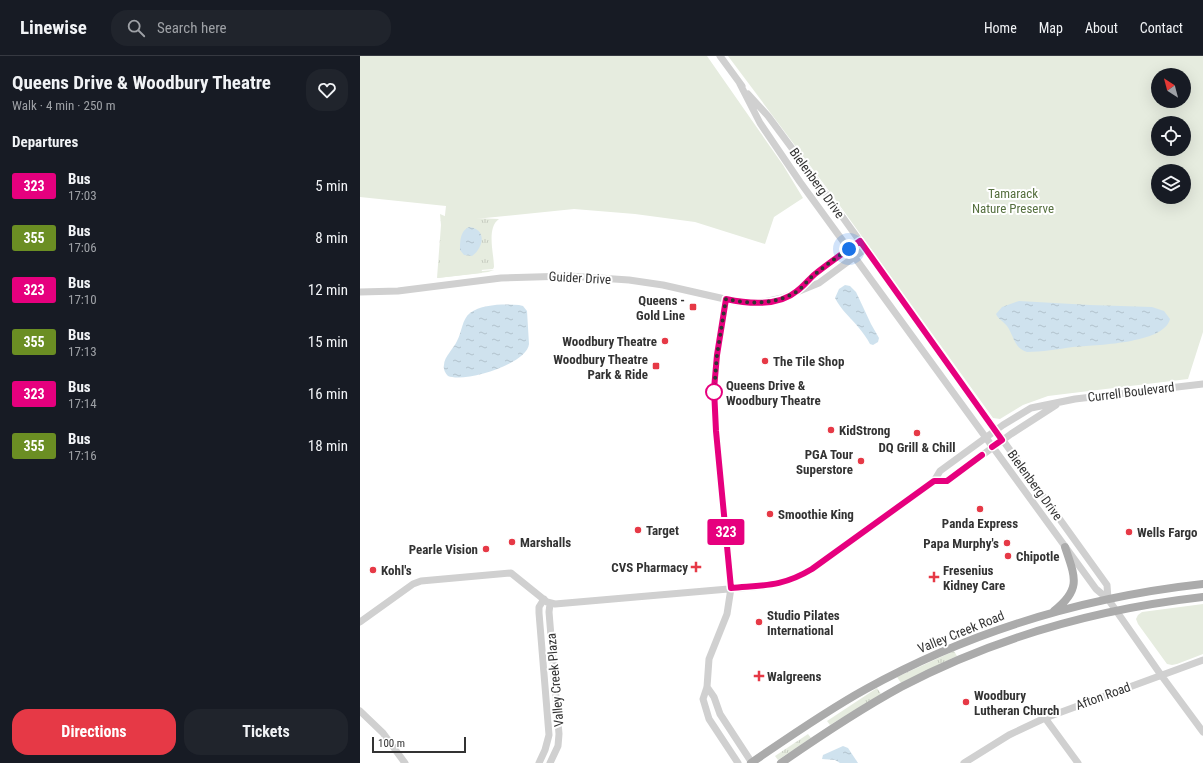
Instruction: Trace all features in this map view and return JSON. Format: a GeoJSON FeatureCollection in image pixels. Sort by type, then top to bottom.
{"type":"FeatureCollection","features":[{"type":"Feature","properties":{"kind":"main road"},"geometry":{"type":"LineString","coordinates":[[1052,613],[1066,600],[1073,588],[1074,580],[1065,547]]}},
{"type":"Feature","properties":{"kind":"main road","name":"Valley Creek Road"},"geometry":{"type":"LineString","coordinates":[[752,763],[828,712],[891,676],[927,658],[970,640],[1011,625],[1108,599],[1146,591],[1203,584]]}},
{"type":"Feature","properties":{"kind":"main road","name":"Valley Creek Road"},"geometry":{"type":"LineString","coordinates":[[781,763],[863,709],[901,687],[946,665],[1020,636],[1075,620],[1116,610],[1203,597]]}},
{"type":"Feature","properties":{"kind":"street","name":"Bielenberg Drive"},"geometry":{"type":"LineString","coordinates":[[720,56],[740,84],[780,132],[860,241],[1107,585],[1108,599]]}},
{"type":"Feature","properties":{"kind":"street","name":"Bielenberg Drive"},"geometry":{"type":"LineString","coordinates":[[740,84],[760,123],[849,249],[985,438],[1096,589],[1108,599],[1203,732]]}},
{"type":"Feature","properties":{"kind":"street","name":"Guider Drive"},"geometry":{"type":"LineString","coordinates":[[797,292],[813,275],[860,241]]}},
{"type":"Feature","properties":{"kind":"street","name":"Guider Drive"},"geometry":{"type":"LineString","coordinates":[[360,292],[398,291],[501,278],[569,276],[629,280],[663,285],[750,303],[765,302],[782,298],[819,282],[865,249]]}},
{"type":"Feature","properties":{"kind":"street"},"geometry":{"type":"LineString","coordinates":[[726,299],[716,360],[714,396],[731,588],[727,614],[708,659],[707,687],[703,699],[705,709],[714,728],[738,763]]}},
{"type":"Feature","properties":{"kind":"street","name":"Currell Boulevard"},"geometry":{"type":"LineString","coordinates":[[550,604],[774,584],[798,577],[812,569],[934,481],[940,471],[996,430],[1031,408],[1102,396],[1203,384]]}},
{"type":"Feature","properties":{"kind":"street","name":"Currell Boulevard"},"geometry":{"type":"LineString","coordinates":[[934,481],[947,481],[1002,440],[1059,403]]}},
{"type":"Feature","properties":{"kind":"street"},"geometry":{"type":"LineString","coordinates":[[360,622],[413,584],[421,581],[510,573],[516,576],[550,604]]}},
{"type":"Feature","properties":{"kind":"street","name":"Valley Creek Plaza"},"geometry":{"type":"LineString","coordinates":[[539,763],[546,750],[549,735],[539,613],[539,607],[544,599]]}},
{"type":"Feature","properties":{"kind":"street","name":"Valley Creek Plaza"},"geometry":{"type":"LineString","coordinates":[[550,604],[549,612],[559,734],[558,746],[550,763]]}},
{"type":"Feature","properties":{"kind":"street","name":"Afton Road"},"geometry":{"type":"LineString","coordinates":[[964,763],[1000,740],[1045,718],[1203,660]]}},
{"type":"Feature","properties":{"kind":"street"},"geometry":{"type":"LineString","coordinates":[[707,687],[714,697],[720,714],[752,763]]}},
{"type":"Feature","properties":{"kind":"street"},"geometry":{"type":"LineString","coordinates":[[360,711],[385,736],[404,763]]}},
{"type":"Feature","properties":{"kind":"street"},"geometry":{"type":"LineString","coordinates":[[1045,718],[1078,763]]}},
{"type":"Feature","properties":{"kind":"green space"},"geometry":{"type":"Polygon","coordinates":[[[360,56],[707,56],[783,165],[803,198],[774,217],[765,244],[695,222],[635,214],[574,209],[475,219],[482,273],[438,278],[446,206],[360,197],[360,56]]]}},
{"type":"Feature","properties":{"kind":"green space","name":"Tamarack Nature Preserve"},"geometry":{"type":"Polygon","coordinates":[[[728,56],[1203,56],[1203,332],[1188,379],[1048,396],[1023,405],[1000,419],[993,418],[835,199],[728,56]]]}},
{"type":"Feature","properties":{"kind":"green space"},"geometry":{"type":"Polygon","coordinates":[[[440,214],[447,217],[499,219],[495,223],[492,235],[494,267],[493,269],[481,270],[494,270],[437,278],[441,225],[440,214]]]}},
{"type":"Feature","properties":{"kind":"green space"},"geometry":{"type":"Polygon","coordinates":[[[1203,604],[1203,654],[1177,664],[1167,664],[1138,624],[1136,619],[1138,615],[1142,612],[1203,604]]]}},
{"type":"Feature","properties":{"kind":"green space"},"geometry":{"type":"Polygon","coordinates":[[[954,651],[957,656],[901,683],[897,677],[954,651]]]}},
{"type":"Feature","properties":{"kind":"green space"},"geometry":{"type":"Polygon","coordinates":[[[877,688],[881,694],[830,725],[827,721],[877,688]]]}},
{"type":"Feature","properties":{"kind":"green space"},"geometry":{"type":"Polygon","coordinates":[[[808,734],[811,738],[778,760],[775,756],[808,734]]]}},
{"type":"Feature","properties":{"kind":"water"},"geometry":{"type":"Polygon","coordinates":[[[469,227],[475,228],[479,231],[482,239],[479,248],[472,256],[464,255],[460,250],[460,240],[462,234],[469,227]]]}},
{"type":"Feature","properties":{"kind":"water"},"geometry":{"type":"Polygon","coordinates":[[[845,285],[850,286],[856,292],[879,338],[878,342],[873,345],[870,344],[835,298],[839,289],[845,285]]]}},
{"type":"Feature","properties":{"kind":"water"},"geometry":{"type":"Polygon","coordinates":[[[1019,301],[1152,307],[1164,311],[1170,319],[1165,327],[1155,334],[1127,342],[1027,352],[1019,348],[1007,326],[996,314],[1002,307],[1019,301]]]}},
{"type":"Feature","properties":{"kind":"water"},"geometry":{"type":"Polygon","coordinates":[[[487,306],[523,306],[527,311],[529,344],[526,351],[507,365],[494,370],[468,377],[448,376],[444,369],[444,362],[454,347],[464,322],[470,313],[487,306]]]}},
{"type":"Feature","properties":{"kind":"water"},"geometry":{"type":"Polygon","coordinates":[[[843,746],[848,748],[858,763],[840,763],[835,760],[822,759],[823,755],[843,746]]]}},
{"type":"Feature","properties":{"kind":"bus line","name":"323"},"geometry":{"type":"LineString","coordinates":[[982,455],[947,481],[934,481],[812,569],[798,577],[785,582],[763,586],[731,588],[716,431],[714,389],[717,355],[726,299],[745,303],[760,303],[789,296],[797,292],[813,275],[860,241],[1002,440],[992,447]]}},
{"type":"Feature","properties":{"kind":"place","name":"Queens - Gold Line"},"geometry":{"type":"Point","coordinates":[693,307]}},
{"type":"Feature","properties":{"kind":"place","name":"Woodbury Theatre"},"geometry":{"type":"Point","coordinates":[665,341]}},
{"type":"Feature","properties":{"kind":"place","name":"The Tile Shop"},"geometry":{"type":"Point","coordinates":[765,361]}},
{"type":"Feature","properties":{"kind":"place","name":"Woodbury Theatre Park & Ride"},"geometry":{"type":"Point","coordinates":[656,366]}},
{"type":"Feature","properties":{"kind":"place","name":"Queens Drive & Woodbury Theatre"},"geometry":{"type":"Point","coordinates":[714,392]}},
{"type":"Feature","properties":{"kind":"place","name":"KidStrong"},"geometry":{"type":"Point","coordinates":[831,430]}},
{"type":"Feature","properties":{"kind":"place","name":"DQ Grill & Chill"},"geometry":{"type":"Point","coordinates":[917,433]}},
{"type":"Feature","properties":{"kind":"place","name":"PGA Tour Superstore"},"geometry":{"type":"Point","coordinates":[861,461]}},
{"type":"Feature","properties":{"kind":"place","name":"Panda Express"},"geometry":{"type":"Point","coordinates":[980,509]}},
{"type":"Feature","properties":{"kind":"place","name":"Smoothie King"},"geometry":{"type":"Point","coordinates":[770,514]}},
{"type":"Feature","properties":{"kind":"place","name":"Target"},"geometry":{"type":"Point","coordinates":[638,530]}},
{"type":"Feature","properties":{"kind":"place","name":"Wells Fargo"},"geometry":{"type":"Point","coordinates":[1129,532]}},
{"type":"Feature","properties":{"kind":"place","name":"Marshalls"},"geometry":{"type":"Point","coordinates":[512,542]}},
{"type":"Feature","properties":{"kind":"place","name":"Papa Murphy's"},"geometry":{"type":"Point","coordinates":[1007,543]}},
{"type":"Feature","properties":{"kind":"place","name":"Pearle Vision"},"geometry":{"type":"Point","coordinates":[486,549]}},
{"type":"Feature","properties":{"kind":"place","name":"Chipotle"},"geometry":{"type":"Point","coordinates":[1008,556]}},
{"type":"Feature","properties":{"kind":"place","name":"CVS Pharmacy"},"geometry":{"type":"Point","coordinates":[696,567]}},
{"type":"Feature","properties":{"kind":"place","name":"Kohl's"},"geometry":{"type":"Point","coordinates":[373,570]}},
{"type":"Feature","properties":{"kind":"place","name":"Fresenius Kidney Care"},"geometry":{"type":"Point","coordinates":[934,577]}},
{"type":"Feature","properties":{"kind":"place","name":"Studio Pilates International"},"geometry":{"type":"Point","coordinates":[759,622]}},
{"type":"Feature","properties":{"kind":"place","name":"Walgreens"},"geometry":{"type":"Point","coordinates":[759,676]}},
{"type":"Feature","properties":{"kind":"place","name":"Woodbury Lutheran Church"},"geometry":{"type":"Point","coordinates":[966,702]}},
{"type":"Feature","properties":{"kind":"route"},"geometry":{"type":"LineString","coordinates":[[714,392],[717,355],[726,299],[745,303],[765,302],[777,300],[797,292],[813,275],[849,249]]}}]}
